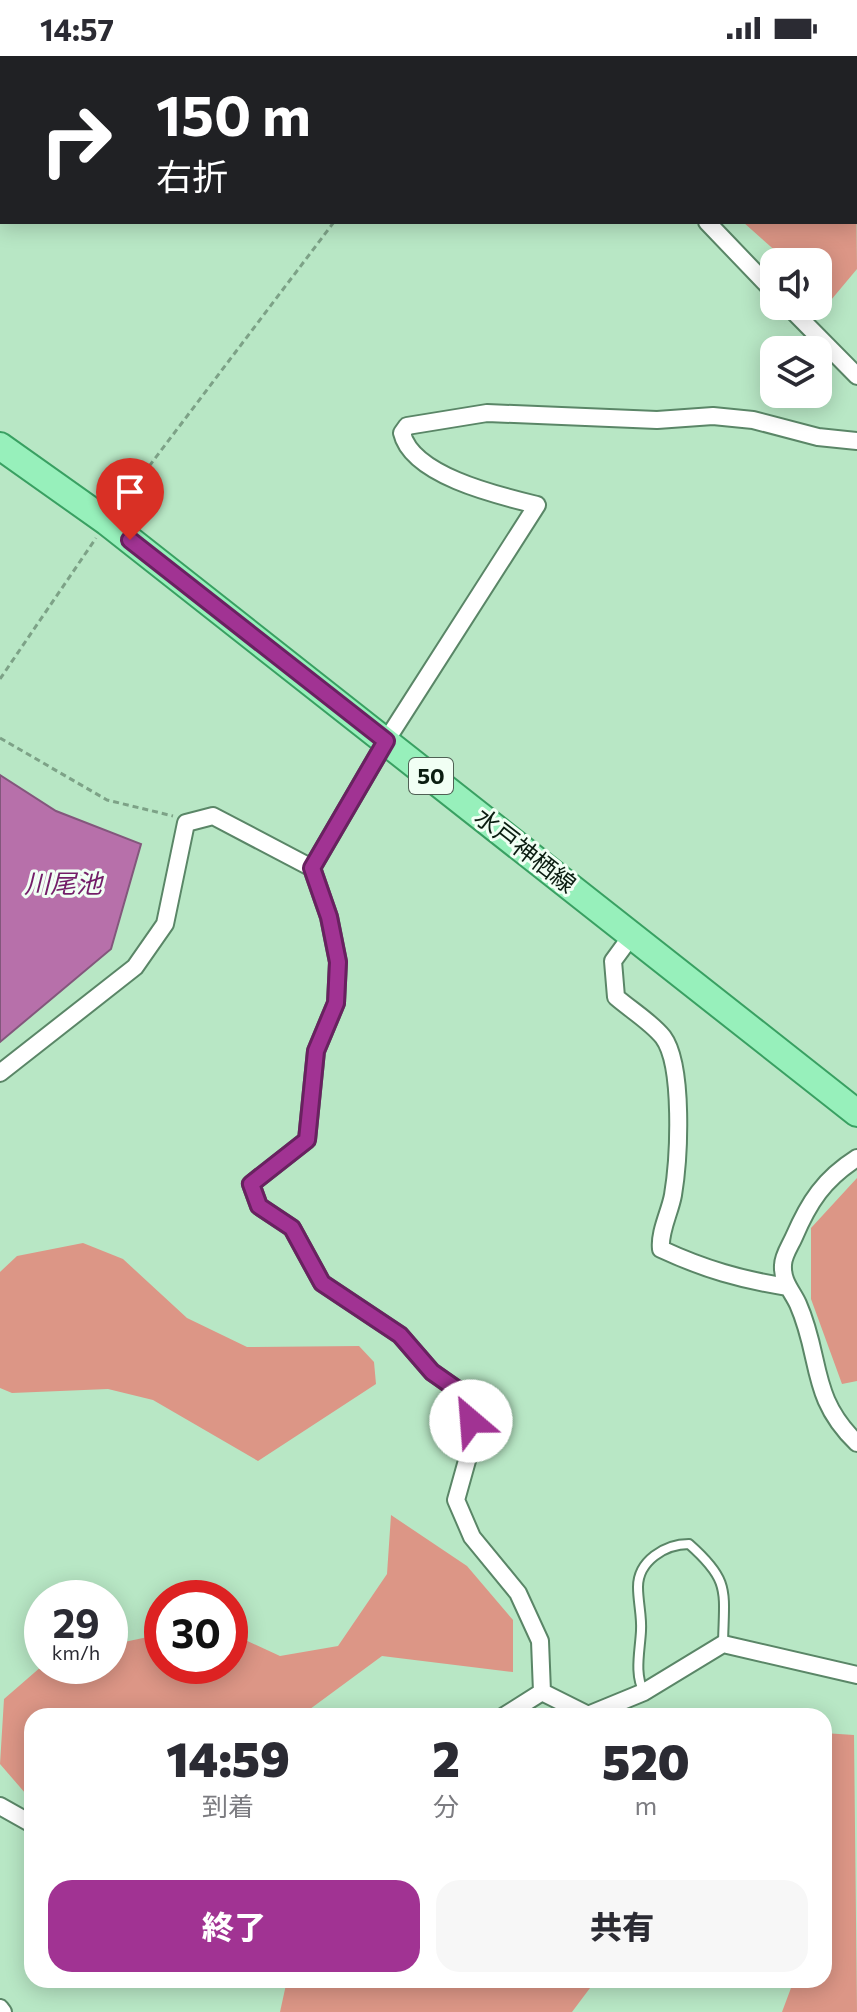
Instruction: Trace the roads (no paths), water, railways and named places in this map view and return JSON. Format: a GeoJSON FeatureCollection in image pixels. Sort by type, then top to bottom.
{"type":"FeatureCollection","features":[{"type":"Feature","properties":{"kind":"main road","name":"水戸神栖線"},"geometry":{"type":"LineString","coordinates":[[0,446],[107,522],[857,1113]]}},
{"type":"Feature","properties":{"kind":"street"},"geometry":{"type":"LineString","coordinates":[[709,224],[760,277]]}},
{"type":"Feature","properties":{"kind":"street"},"geometry":{"type":"LineString","coordinates":[[802,320],[857,376]]}},
{"type":"Feature","properties":{"kind":"street"},"geometry":{"type":"LineString","coordinates":[[312,868],[386,741],[537,505],[478,490],[420,460],[405,443],[402,433],[407,426],[487,413],[657,420],[713,416],[857,441]]}},
{"type":"Feature","properties":{"kind":"street"},"geometry":{"type":"LineString","coordinates":[[0,1073],[135,967],[165,924],[186,823],[213,816],[312,868],[329,917],[338,962],[336,1003],[316,1051],[307,1140],[251,1184],[259,1206],[292,1228],[322,1283],[400,1335],[432,1372],[462,1393],[471,1421],[468,1457],[456,1500],[472,1537],[518,1593],[540,1641],[542,1692]]}},
{"type":"Feature","properties":{"kind":"street"},"geometry":{"type":"LineString","coordinates":[[632,935],[613,961],[616,997],[662,1035],[673,1053],[677,1071],[677,1164],[669,1216],[660,1240],[661,1249],[703,1269],[733,1278],[788,1287]]}},
{"type":"Feature","properties":{"kind":"street"},"geometry":{"type":"LineString","coordinates":[[857,1158],[833,1173],[810,1200],[783,1262],[788,1287],[799,1305],[815,1374],[826,1403],[843,1429],[857,1443]]}},
{"type":"Feature","properties":{"kind":"street"},"geometry":{"type":"LineString","coordinates":[[605,1708],[644,1692],[723,1644],[857,1675]]}},
{"type":"Feature","properties":{"kind":"street"},"geometry":{"type":"LineString","coordinates":[[542,1692],[574,1708]]}},
{"type":"Feature","properties":{"kind":"street"},"geometry":{"type":"LineString","coordinates":[[517,1708],[542,1692]]}},
{"type":"Feature","properties":{"kind":"street"},"geometry":{"type":"LineString","coordinates":[[0,1806],[24,1820]]}},
{"type":"Feature","properties":{"kind":"lane"},"geometry":{"type":"LineString","coordinates":[[644,1692],[638,1681],[642,1625],[637,1583],[652,1556],[673,1544],[689,1544],[711,1564],[724,1583],[723,1644]]}},
{"type":"Feature","properties":{"kind":"water","name":"川尾池"},"geometry":{"type":"Polygon","coordinates":[[[0,775],[56,811],[141,844],[111,949],[0,1042],[0,775]]]}}]}
